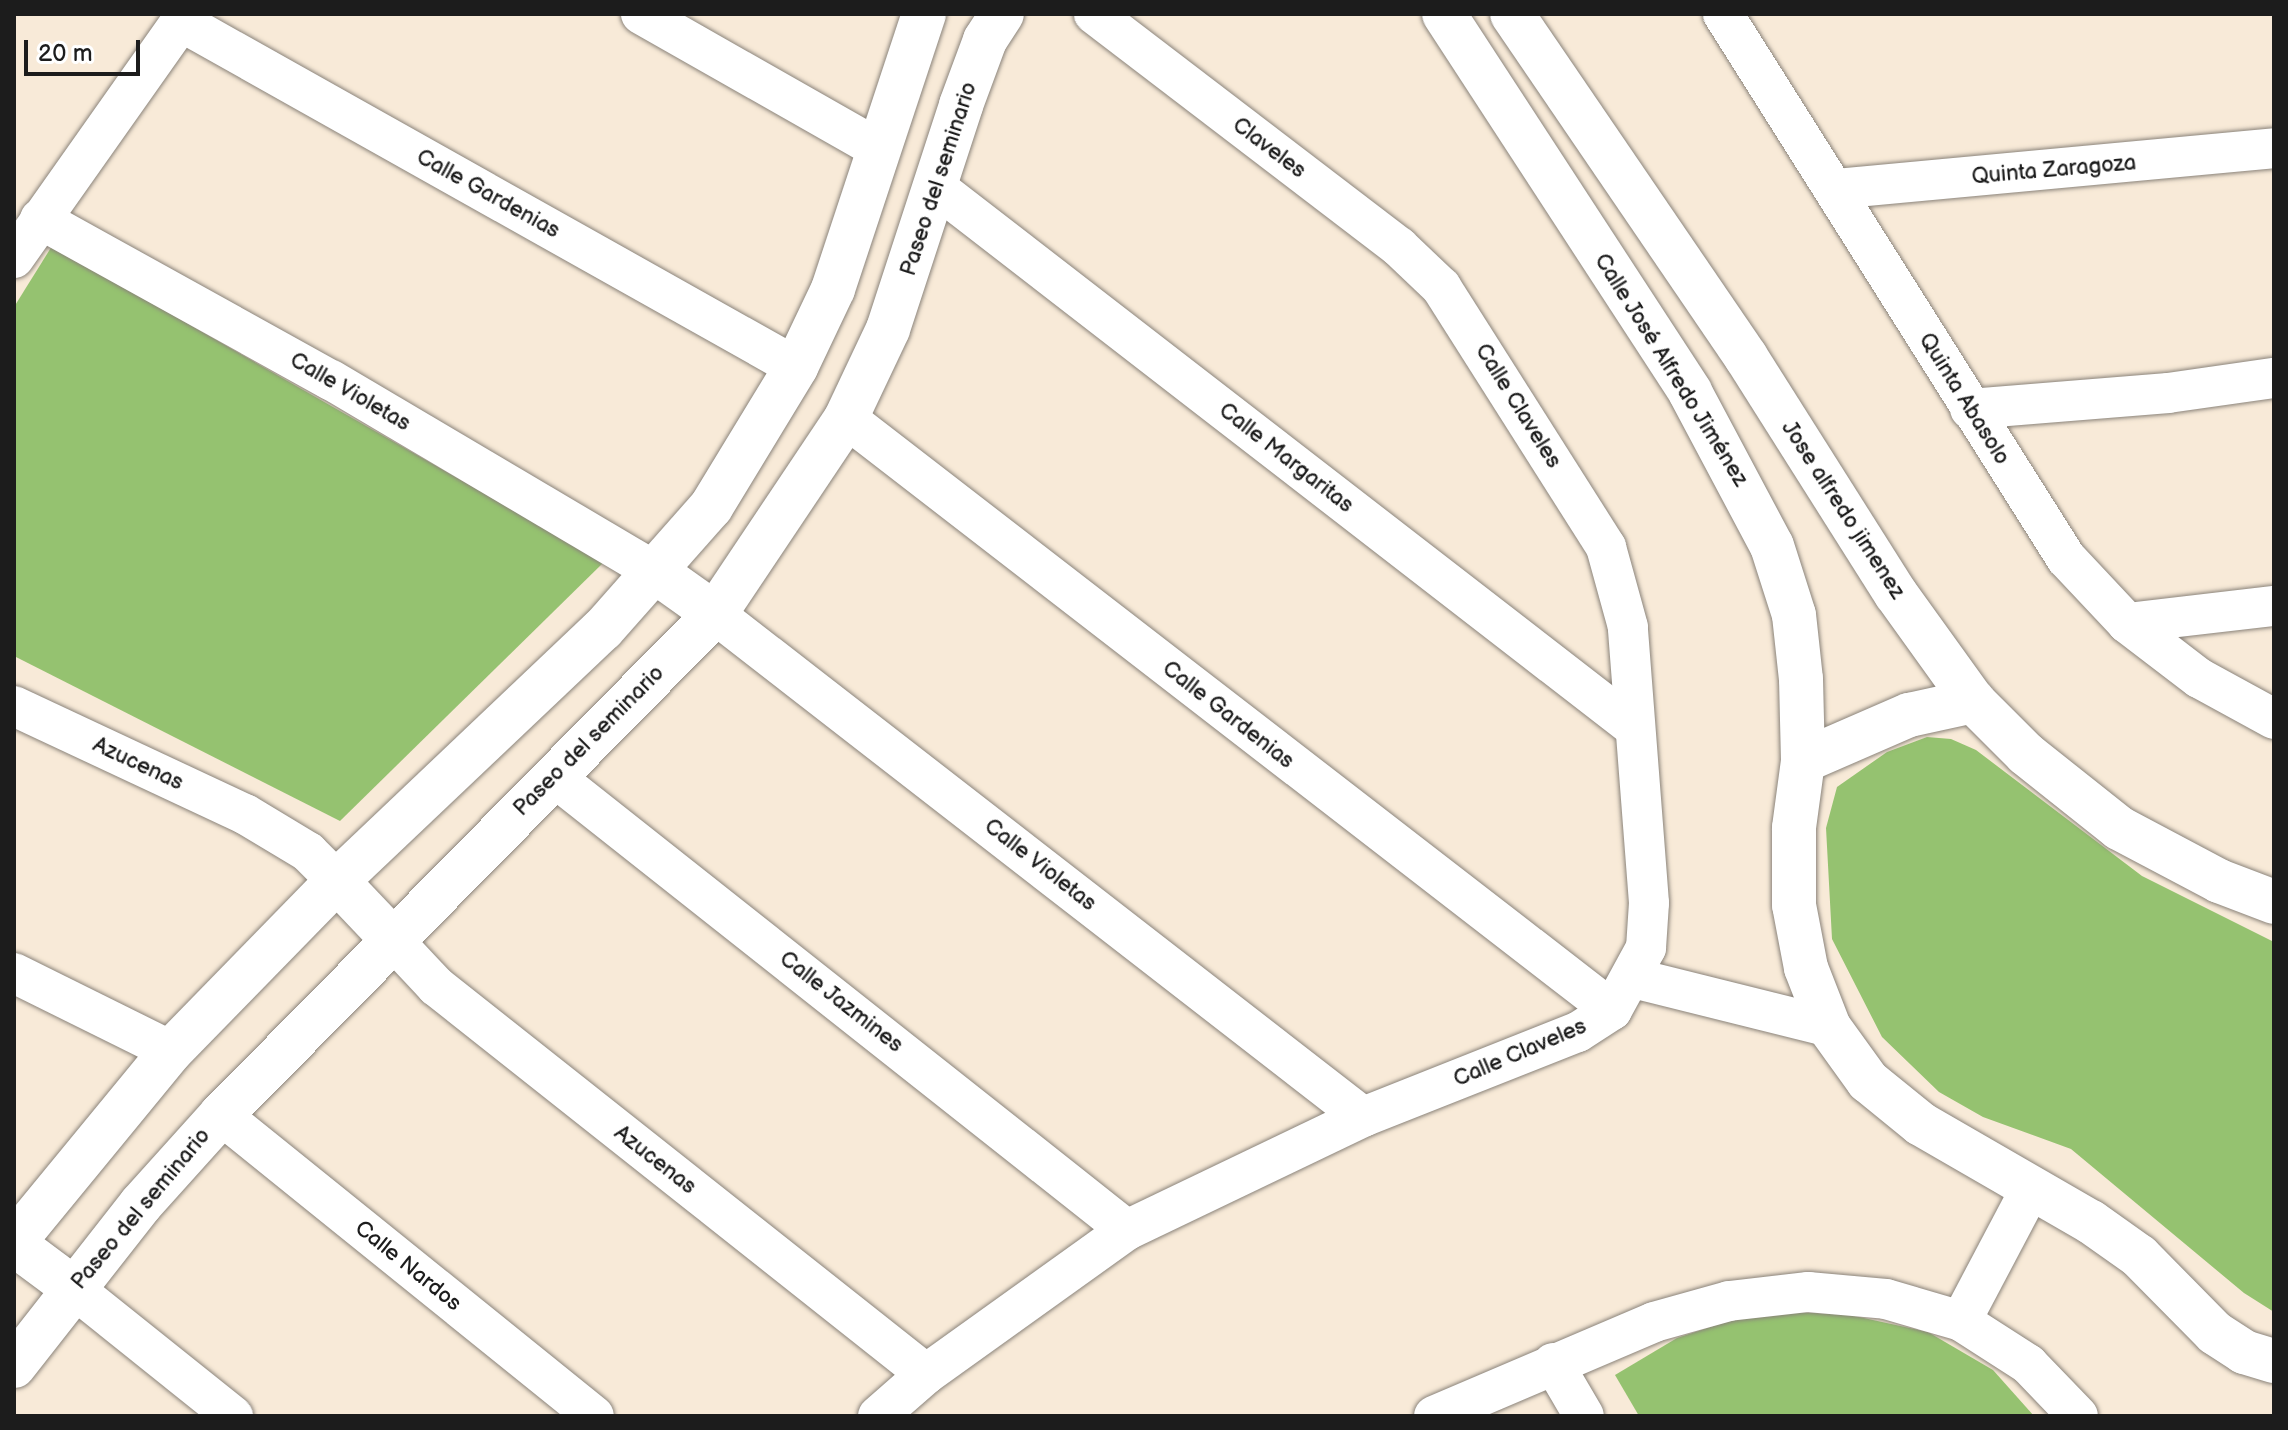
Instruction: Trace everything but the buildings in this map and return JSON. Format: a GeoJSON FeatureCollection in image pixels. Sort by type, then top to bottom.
{"type":"FeatureCollection","features":[{"type":"Feature","properties":{"kind":"street"},"geometry":{"type":"LineString","coordinates":[[641,14],[880,150],[937,188]]}},
{"type":"Feature","properties":{"kind":"street"},"geometry":{"type":"LineString","coordinates":[[233,1416],[14,1243],[171,1051],[337,881],[656,572],[711,507],[796,367],[833,289],[924,14]]}},
{"type":"Feature","properties":{"kind":"street","name":"Paseo del seminario"},"geometry":{"type":"LineString","coordinates":[[14,1366],[73,1288],[221,1115],[391,938],[715,614],[846,418],[888,329],[985,40],[1002,14]]}},
{"type":"Feature","properties":{"kind":"street","name":"Claveles"},"geometry":{"type":"LineString","coordinates":[[1094,14],[1399,247],[1441,287]]}},
{"type":"Feature","properties":{"kind":"street","name":"Calle José Alfredo Jiménez"},"geometry":{"type":"LineString","coordinates":[[1444,14],[1690,392],[1772,546],[1790,601],[1801,679],[1803,761],[1794,828],[1794,905],[1806,968],[1829,1027],[1868,1081],[1921,1124],[2139,1256],[2215,1333],[2244,1352],[2274,1361]]}},
{"type":"Feature","properties":{"kind":"street","name":"Jose alfredo jimenez"},"geometry":{"type":"LineString","coordinates":[[1512,14],[1746,357],[1896,594],[1973,701],[2026,754],[2119,828],[2219,881],[2274,902]]}},
{"type":"Feature","properties":{"kind":"street","name":"Quinta Abasolo"},"geometry":{"type":"LineString","coordinates":[[1723,14],[2066,558],[2127,623],[2199,678],[2274,719]]}},
{"type":"Feature","properties":{"kind":"street"},"geometry":{"type":"LineString","coordinates":[[14,258],[183,18]]}},
{"type":"Feature","properties":{"kind":"street","name":"Calle Gardenias"},"geometry":{"type":"LineString","coordinates":[[183,18],[796,367]]}},
{"type":"Feature","properties":{"kind":"street","name":"Quinta Zaragoza"},"geometry":{"type":"LineString","coordinates":[[1835,189],[2274,148]]}},
{"type":"Feature","properties":{"kind":"street","name":"Calle Margaritas"},"geometry":{"type":"LineString","coordinates":[[937,188],[1635,728]]}},
{"type":"Feature","properties":{"kind":"street","name":"Calle Violetas"},"geometry":{"type":"LineString","coordinates":[[40,219],[331,380],[656,572]]}},
{"type":"Feature","properties":{"kind":"street","name":"Calle Claveles"},"geometry":{"type":"LineString","coordinates":[[878,1416],[926,1374],[1127,1230],[1363,1117],[1578,1032],[1622,994],[1646,948],[1649,903],[1628,627],[1606,547],[1441,287]]}},
{"type":"Feature","properties":{"kind":"street"},"geometry":{"type":"LineString","coordinates":[[1690,392],[1746,357]]}},
{"type":"Feature","properties":{"kind":"street"},"geometry":{"type":"LineString","coordinates":[[1970,409],[2168,393],[2274,378]]}},
{"type":"Feature","properties":{"kind":"street","name":"Calle Gardenias"},"geometry":{"type":"LineString","coordinates":[[846,418],[1622,994]]}},
{"type":"Feature","properties":{"kind":"street"},"geometry":{"type":"LineString","coordinates":[[656,572],[715,614]]}},
{"type":"Feature","properties":{"kind":"street"},"geometry":{"type":"LineString","coordinates":[[2127,623],[2274,606]]}},
{"type":"Feature","properties":{"kind":"street","name":"Calle Violetas"},"geometry":{"type":"LineString","coordinates":[[715,614],[1363,1117]]}},
{"type":"Feature","properties":{"kind":"street"},"geometry":{"type":"LineString","coordinates":[[1803,761],[1909,715],[1973,701]]}},
{"type":"Feature","properties":{"kind":"street","name":"Azucenas"},"geometry":{"type":"LineString","coordinates":[[14,706],[245,814],[308,852],[337,881]]}},
{"type":"Feature","properties":{"kind":"street","name":"Calle Jazmines"},"geometry":{"type":"LineString","coordinates":[[553,776],[1127,1230]]}},
{"type":"Feature","properties":{"kind":"street"},"geometry":{"type":"LineString","coordinates":[[337,881],[391,938]]}},
{"type":"Feature","properties":{"kind":"street","name":"Azucenas"},"geometry":{"type":"LineString","coordinates":[[391,938],[436,986],[926,1374]]}},
{"type":"Feature","properties":{"kind":"street"},"geometry":{"type":"LineString","coordinates":[[14,973],[171,1051]]}},
{"type":"Feature","properties":{"kind":"street"},"geometry":{"type":"LineString","coordinates":[[1622,994],[1829,1027]]}},
{"type":"Feature","properties":{"kind":"street","name":"Calle Nardos"},"geometry":{"type":"LineString","coordinates":[[221,1115],[594,1416]]}},
{"type":"Feature","properties":{"kind":"street"},"geometry":{"type":"LineString","coordinates":[[1961,1321],[2031,1188]]}},
{"type":"Feature","properties":{"kind":"street"},"geometry":{"type":"LineString","coordinates":[[1434,1416],[1654,1322],[1714,1305],[1808,1292],[1886,1299],[1961,1321],[2028,1364],[2078,1416]]}},
{"type":"Feature","properties":{"kind":"street"},"geometry":{"type":"LineString","coordinates":[[1553,1363],[1584,1416]]}},
{"type":"Feature","properties":{"kind":"green space"},"geometry":{"type":"Polygon","coordinates":[[[52,246],[604,562],[340,821],[14,656],[14,307],[52,246]]]}},
{"type":"Feature","properties":{"kind":"green space"},"geometry":{"type":"Polygon","coordinates":[[[1927,737],[1951,739],[1976,750],[2142,876],[2274,942],[2274,1312],[2244,1293],[2071,1149],[1983,1117],[1939,1092],[1882,1037],[1832,939],[1826,828],[1837,787],[1887,752],[1927,737]]]}},
{"type":"Feature","properties":{"kind":"green space"},"geometry":{"type":"Polygon","coordinates":[[[1762,1310],[1850,1315],[1928,1332],[1993,1370],[2034,1416],[1639,1416],[1615,1375],[1677,1338],[1762,1310]]]}}]}
